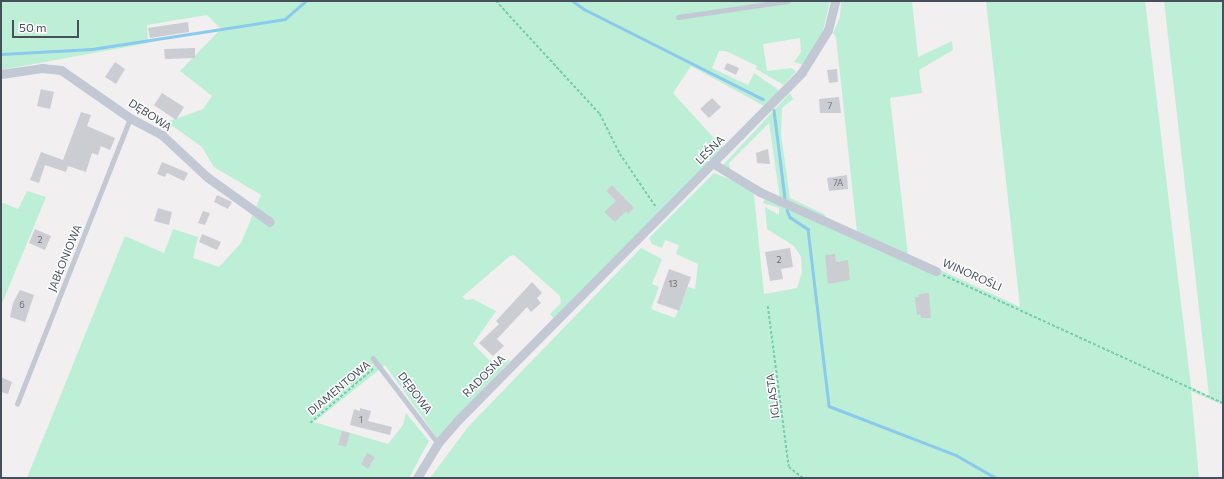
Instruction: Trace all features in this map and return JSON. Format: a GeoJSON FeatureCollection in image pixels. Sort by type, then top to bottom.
{"type":"FeatureCollection","features":[{"type":"Feature","properties":{"kind":"street","name":"LEŚNA"},"geometry":{"type":"LineString","coordinates":[[579,300],[714,164],[802,72],[828,30],[835,1]]}},
{"type":"Feature","properties":{"kind":"street","name":"DĘBOWA"},"geometry":{"type":"LineString","coordinates":[[1,74],[42,68],[61,70],[130,118],[162,135],[207,177],[270,222]]}},
{"type":"Feature","properties":{"kind":"street","name":"WINOROŚLI"},"geometry":{"type":"LineString","coordinates":[[714,164],[760,192],[936,272]]}},
{"type":"Feature","properties":{"kind":"street","name":"RADOSNA"},"geometry":{"type":"LineString","coordinates":[[417,478],[438,443],[579,300]]}},
{"type":"Feature","properties":{"kind":"lane"},"geometry":{"type":"LineString","coordinates":[[678,17],[788,1]]}},
{"type":"Feature","properties":{"kind":"lane","name":"JABŁONIOWA"},"geometry":{"type":"LineString","coordinates":[[17,404],[130,118]]}},
{"type":"Feature","properties":{"kind":"lane","name":"DĘBOWA"},"geometry":{"type":"LineString","coordinates":[[373,358],[438,443]]}},
{"type":"Feature","properties":{"kind":"path"},"geometry":{"type":"LineString","coordinates":[[496,1],[600,114],[620,154],[654,202],[660,217]]}},
{"type":"Feature","properties":{"kind":"path","name":"WINOROŚLI"},"geometry":{"type":"LineString","coordinates":[[936,272],[1223,403]]}},
{"type":"Feature","properties":{"kind":"path","name":"IGLASTA"},"geometry":{"type":"LineString","coordinates":[[768,306],[789,467],[803,478]]}},
{"type":"Feature","properties":{"kind":"path","name":"DIAMENTOWA"},"geometry":{"type":"LineString","coordinates":[[310,423],[378,365]]}},
{"type":"Feature","properties":{"kind":"green space"},"geometry":{"type":"Polygon","coordinates":[[[1,1],[830,1],[822,35],[803,65],[794,62],[801,52],[800,38],[763,44],[767,71],[791,68],[796,71],[784,85],[756,69],[757,66],[726,51],[719,51],[712,68],[748,85],[754,73],[779,91],[764,106],[691,66],[673,93],[723,148],[554,319],[550,314],[561,303],[560,296],[514,255],[510,256],[462,297],[466,300],[473,299],[496,311],[473,344],[497,368],[507,358],[510,361],[438,439],[385,365],[314,422],[388,444],[403,425],[406,413],[429,441],[409,478],[27,478],[125,236],[164,253],[173,229],[198,237],[193,258],[219,267],[241,243],[261,195],[214,167],[202,147],[167,122],[203,109],[212,96],[180,71],[221,29],[207,15],[147,25],[148,43],[1,70],[1,1]]]}},
{"type":"Feature","properties":{"kind":"green space"},"geometry":{"type":"Polygon","coordinates":[[[841,1],[912,1],[918,57],[952,41],[953,50],[919,70],[922,93],[890,98],[908,255],[1020,307],[986,1],[1145,1],[1191,387],[1209,396],[1164,1],[1223,1],[1223,405],[1191,391],[1199,478],[430,478],[468,427],[641,248],[662,259],[652,284],[659,287],[651,309],[675,318],[688,287],[695,289],[698,264],[676,254],[679,245],[665,240],[662,248],[652,244],[649,238],[714,173],[746,186],[754,195],[764,294],[797,288],[802,272],[801,257],[794,246],[767,229],[765,207],[779,215],[779,208],[763,203],[765,198],[780,199],[769,123],[729,163],[730,170],[723,165],[790,93],[793,99],[782,108],[781,134],[790,198],[824,214],[828,220],[857,232],[836,37],[833,33],[840,17],[841,1]]]}},
{"type":"Feature","properties":{"kind":"green space"},"geometry":{"type":"Polygon","coordinates":[[[27,191],[46,197],[1,306],[1,202],[18,209],[27,191]]]}},
{"type":"Feature","properties":{"kind":"building"},"geometry":{"type":"Polygon","coordinates":[[[188,22],[189,32],[150,38],[148,28],[188,22]]]}},
{"type":"Feature","properties":{"kind":"building"},"geometry":{"type":"Polygon","coordinates":[[[195,48],[195,58],[165,59],[164,49],[195,48]]]}},
{"type":"Feature","properties":{"kind":"building"},"geometry":{"type":"Polygon","coordinates":[[[115,62],[125,69],[116,84],[105,77],[115,62]]]}},
{"type":"Feature","properties":{"kind":"building"},"geometry":{"type":"Polygon","coordinates":[[[727,63],[739,68],[736,75],[724,69],[727,63]]]}},
{"type":"Feature","properties":{"kind":"building"},"geometry":{"type":"Polygon","coordinates":[[[837,69],[838,82],[829,83],[827,70],[837,69]]]}},
{"type":"Feature","properties":{"kind":"building"},"geometry":{"type":"Polygon","coordinates":[[[41,89],[54,92],[50,109],[37,106],[41,89]]]}},
{"type":"Feature","properties":{"kind":"building"},"geometry":{"type":"Polygon","coordinates":[[[162,93],[184,107],[176,120],[154,105],[162,93]]]}},
{"type":"Feature","properties":{"kind":"building"},"geometry":{"type":"Polygon","coordinates":[[[839,97],[841,113],[820,113],[819,99],[839,97]]]}},
{"type":"Feature","properties":{"kind":"building"},"geometry":{"type":"Polygon","coordinates":[[[712,98],[721,107],[709,118],[700,109],[712,98]]]}},
{"type":"Feature","properties":{"kind":"building"},"geometry":{"type":"Polygon","coordinates":[[[81,112],[91,115],[87,126],[115,138],[110,150],[101,146],[98,155],[92,153],[86,172],[68,166],[66,172],[45,165],[39,183],[30,180],[41,152],[63,160],[81,112]]]}},
{"type":"Feature","properties":{"kind":"building"},"geometry":{"type":"Polygon","coordinates":[[[768,149],[770,164],[757,163],[756,153],[768,149]]]}},
{"type":"Feature","properties":{"kind":"building"},"geometry":{"type":"Polygon","coordinates":[[[162,162],[188,173],[184,181],[167,173],[165,177],[157,174],[162,162]]]}},
{"type":"Feature","properties":{"kind":"building"},"geometry":{"type":"Polygon","coordinates":[[[847,175],[848,189],[829,191],[827,178],[847,175]]]}},
{"type":"Feature","properties":{"kind":"building"},"geometry":{"type":"Polygon","coordinates":[[[612,185],[634,208],[628,214],[626,211],[615,222],[604,212],[616,201],[606,191],[612,185]]]}},
{"type":"Feature","properties":{"kind":"building"},"geometry":{"type":"Polygon","coordinates":[[[217,195],[232,202],[228,209],[214,202],[217,195]]]}},
{"type":"Feature","properties":{"kind":"building"},"geometry":{"type":"Polygon","coordinates":[[[158,208],[172,212],[169,225],[154,221],[158,208]]]}},
{"type":"Feature","properties":{"kind":"building"},"geometry":{"type":"Polygon","coordinates":[[[203,211],[210,213],[205,225],[198,223],[203,211]]]}},
{"type":"Feature","properties":{"kind":"building"},"geometry":{"type":"Polygon","coordinates":[[[35,229],[51,236],[45,250],[29,243],[35,229]]]}},
{"type":"Feature","properties":{"kind":"building"},"geometry":{"type":"Polygon","coordinates":[[[202,234],[221,242],[217,250],[199,242],[202,234]]]}},
{"type":"Feature","properties":{"kind":"building"},"geometry":{"type":"Polygon","coordinates":[[[790,248],[793,267],[781,269],[783,279],[770,281],[765,252],[790,248]]]}},
{"type":"Feature","properties":{"kind":"building"},"geometry":{"type":"Polygon","coordinates":[[[835,254],[836,262],[848,260],[850,280],[828,284],[825,255],[835,254]]]}},
{"type":"Feature","properties":{"kind":"building"},"geometry":{"type":"Polygon","coordinates":[[[669,269],[691,277],[679,311],[657,303],[669,269]]]}},
{"type":"Feature","properties":{"kind":"building"},"geometry":{"type":"Polygon","coordinates":[[[532,282],[542,293],[537,298],[541,303],[531,312],[527,307],[497,339],[504,346],[493,356],[479,343],[499,324],[496,321],[532,282]]]}},
{"type":"Feature","properties":{"kind":"building"},"geometry":{"type":"Polygon","coordinates":[[[20,290],[34,295],[25,322],[10,317],[13,303],[20,290]]]}},
{"type":"Feature","properties":{"kind":"building"},"geometry":{"type":"Polygon","coordinates":[[[929,293],[931,318],[921,318],[920,314],[917,315],[915,297],[919,297],[918,294],[929,293]]]}},
{"type":"Feature","properties":{"kind":"building"},"geometry":{"type":"Polygon","coordinates":[[[1,377],[12,382],[8,394],[1,392],[1,377]]]}},
{"type":"Feature","properties":{"kind":"building"},"geometry":{"type":"Polygon","coordinates":[[[360,408],[371,411],[368,421],[392,427],[390,435],[350,425],[354,409],[360,411],[360,408]]]}},
{"type":"Feature","properties":{"kind":"building"},"geometry":{"type":"Polygon","coordinates":[[[342,431],[350,433],[346,447],[338,445],[342,431]]]}},
{"type":"Feature","properties":{"kind":"building"},"geometry":{"type":"Polygon","coordinates":[[[367,453],[375,457],[368,469],[361,464],[367,453]]]}},
{"type":"Feature","properties":{"kind":"waterway"},"geometry":{"type":"LineString","coordinates":[[1,54],[92,49],[285,19],[306,1]]}},
{"type":"Feature","properties":{"kind":"waterway"},"geometry":{"type":"LineString","coordinates":[[573,1],[584,9],[763,99]]}},
{"type":"Feature","properties":{"kind":"waterway"},"geometry":{"type":"LineString","coordinates":[[774,110],[785,198]]}},
{"type":"Feature","properties":{"kind":"waterway"},"geometry":{"type":"LineString","coordinates":[[787,210],[790,217],[808,229],[829,406],[956,455],[996,478]]}}]}
